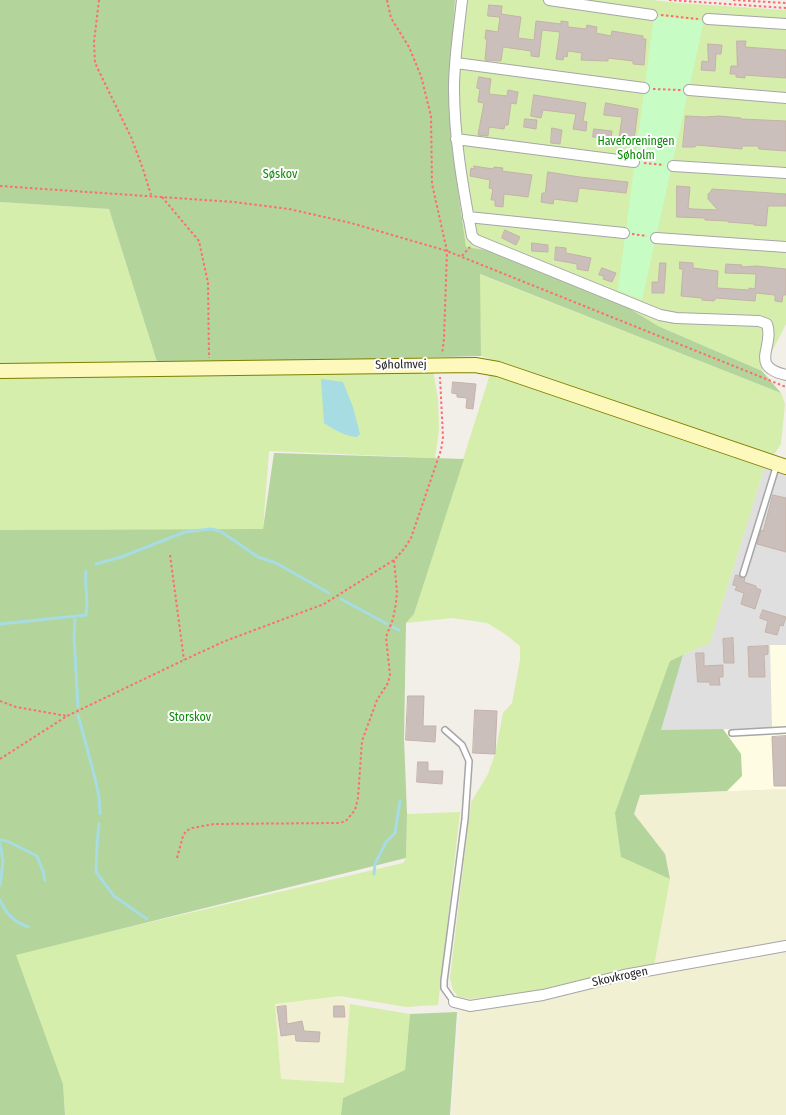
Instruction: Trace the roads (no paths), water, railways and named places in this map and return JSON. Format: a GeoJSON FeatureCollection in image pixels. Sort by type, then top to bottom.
{"type":"FeatureCollection","features":[{"type":"Feature","properties":{"kind":"street"},"geometry":{"type":"LineString","coordinates":[[462,0],[454,88],[456,139],[472,236],[476,240],[660,315],[676,318],[759,321],[767,324],[769,331],[765,361],[768,368],[773,372],[786,376]]}},
{"type":"Feature","properties":{"kind":"street"},"geometry":{"type":"LineString","coordinates":[[549,0],[652,14]]}},
{"type":"Feature","properties":{"kind":"street"},"geometry":{"type":"LineString","coordinates":[[708,19],[786,24]]}},
{"type":"Feature","properties":{"kind":"street"},"geometry":{"type":"LineString","coordinates":[[456,62],[644,88]]}},
{"type":"Feature","properties":{"kind":"street"},"geometry":{"type":"LineString","coordinates":[[689,90],[786,98]]}},
{"type":"Feature","properties":{"kind":"street"},"geometry":{"type":"LineString","coordinates":[[456,139],[634,162]]}},
{"type":"Feature","properties":{"kind":"street"},"geometry":{"type":"LineString","coordinates":[[673,166],[786,173]]}},
{"type":"Feature","properties":{"kind":"street"},"geometry":{"type":"LineString","coordinates":[[468,217],[624,233]]}},
{"type":"Feature","properties":{"kind":"street"},"geometry":{"type":"LineString","coordinates":[[656,238],[786,247]]}},
{"type":"Feature","properties":{"kind":"street","name":"Søholmvej"},"geometry":{"type":"LineString","coordinates":[[0,371],[475,365],[498,370],[784,464]]}},
{"type":"Feature","properties":{"kind":"street","name":"Skovkrogen"},"geometry":{"type":"LineString","coordinates":[[454,1002],[470,1006],[543,995],[624,975],[786,946]]}},
{"type":"Feature","properties":{"kind":"lane"},"geometry":{"type":"LineString","coordinates":[[743,574],[784,464]]}},
{"type":"Feature","properties":{"kind":"lane"},"geometry":{"type":"LineString","coordinates":[[445,730],[462,745],[469,761],[465,818],[444,981],[444,988],[454,1002]]}},
{"type":"Feature","properties":{"kind":"lane"},"geometry":{"type":"LineString","coordinates":[[732,733],[786,730]]}},
{"type":"Feature","properties":{"kind":"water"},"geometry":{"type":"Polygon","coordinates":[[[321,379],[343,382],[353,407],[360,434],[357,437],[340,432],[324,423],[321,379]]]}},
{"type":"Feature","properties":{"kind":"waterway"},"geometry":{"type":"LineString","coordinates":[[96,564],[121,557],[185,532],[211,529],[220,531],[258,557],[276,563],[329,593]]}},
{"type":"Feature","properties":{"kind":"waterway"},"geometry":{"type":"LineString","coordinates":[[0,624],[86,615],[86,571]]}},
{"type":"Feature","properties":{"kind":"waterway"},"geometry":{"type":"LineString","coordinates":[[341,599],[387,624]]}},
{"type":"Feature","properties":{"kind":"waterway"},"geometry":{"type":"LineString","coordinates":[[75,617],[74,638],[78,707]]}},
{"type":"Feature","properties":{"kind":"waterway"},"geometry":{"type":"LineString","coordinates":[[393,627],[399,630]]}},
{"type":"Feature","properties":{"kind":"waterway"},"geometry":{"type":"LineString","coordinates":[[78,715],[95,778],[100,814]]}},
{"type":"Feature","properties":{"kind":"waterway"},"geometry":{"type":"LineString","coordinates":[[374,874],[375,864],[386,842],[395,833],[400,801]]}},
{"type":"Feature","properties":{"kind":"waterway"},"geometry":{"type":"LineString","coordinates":[[99,824],[96,872],[114,896],[147,919]]}},
{"type":"Feature","properties":{"kind":"waterway"},"geometry":{"type":"LineString","coordinates":[[0,840],[7,841],[37,856],[45,880]]}},
{"type":"Feature","properties":{"kind":"waterway"},"geometry":{"type":"LineString","coordinates":[[0,844],[3,861],[0,885]]}},
{"type":"Feature","properties":{"kind":"waterway"},"geometry":{"type":"LineString","coordinates":[[0,900],[11,917],[28,927]]}},
{"type":"Feature","properties":{"kind":"park label","name":"Haveforeningen Søholm"},"geometry":{"type":"Point","coordinates":[636,149]}},
{"type":"Feature","properties":{"kind":"park label","name":"Søskov"},"geometry":{"type":"Point","coordinates":[280,175]}},
{"type":"Feature","properties":{"kind":"park label","name":"Storskov"},"geometry":{"type":"Point","coordinates":[190,718]}}]}
